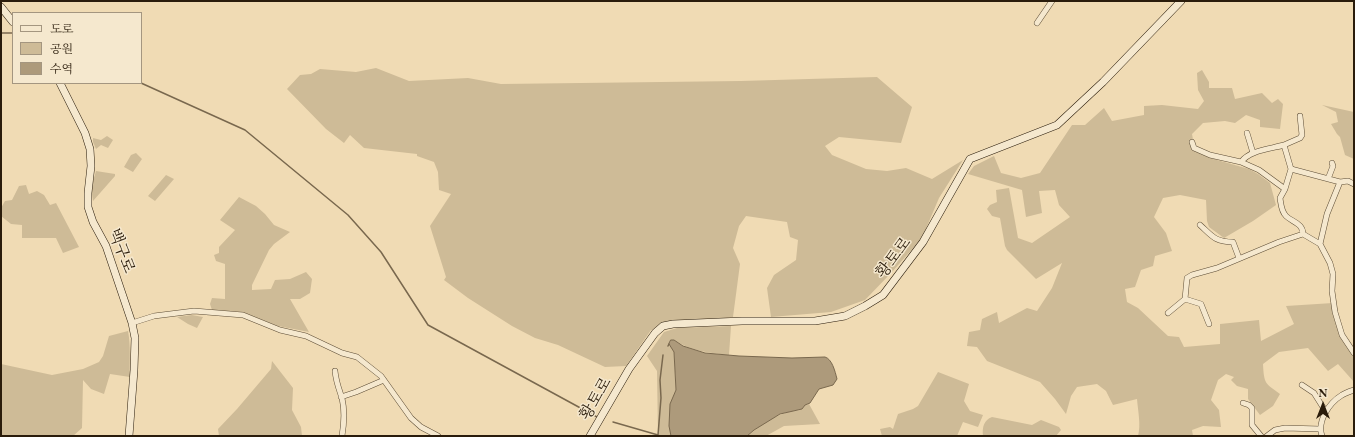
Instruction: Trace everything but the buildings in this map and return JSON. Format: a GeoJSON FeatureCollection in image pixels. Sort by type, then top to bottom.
{"type":"FeatureCollection","features":[{"type":"Feature","properties":{"kind":"main road","name":"황토로"},"geometry":{"type":"LineString","coordinates":[[590,436],[629,369],[655,333],[663,326],[673,324],[742,321],[815,321],[845,316],[865,306],[883,294],[923,242],[970,159],[1057,125],[1103,82],[1181,1]]}},
{"type":"Feature","properties":{"kind":"main road"},"geometry":{"type":"LineString","coordinates":[[1,7],[12,21]]}},
{"type":"Feature","properties":{"kind":"main road","name":"백구로"},"geometry":{"type":"LineString","coordinates":[[60,84],[85,133],[90,149],[91,166],[88,207],[93,222],[106,246],[132,323],[135,338],[130,436]]}},
{"type":"Feature","properties":{"kind":"street"},"geometry":{"type":"LineString","coordinates":[[1036,23],[1052,1]]}},
{"type":"Feature","properties":{"kind":"street"},"geometry":{"type":"LineString","coordinates":[[1241,162],[1244,158],[1253,153],[1284,146],[1300,138],[1302,135],[1300,116]]}},
{"type":"Feature","properties":{"kind":"street"},"geometry":{"type":"LineString","coordinates":[[1247,133],[1253,153]]}},
{"type":"Feature","properties":{"kind":"street"},"geometry":{"type":"LineString","coordinates":[[1192,142],[1194,148],[1241,162],[1259,170],[1285,189]]}},
{"type":"Feature","properties":{"kind":"street"},"geometry":{"type":"LineString","coordinates":[[1284,146],[1291,169],[1285,189],[1280,198],[1282,211],[1287,217],[1299,225],[1303,230],[1303,234],[1320,244],[1330,263],[1333,274],[1332,291],[1335,312],[1342,335],[1354,353]]}},
{"type":"Feature","properties":{"kind":"street"},"geometry":{"type":"LineString","coordinates":[[1328,179],[1333,166],[1332,163]]}},
{"type":"Feature","properties":{"kind":"street"},"geometry":{"type":"LineString","coordinates":[[1291,169],[1340,182],[1348,181],[1354,184]]}},
{"type":"Feature","properties":{"kind":"street"},"geometry":{"type":"LineString","coordinates":[[1320,244],[1327,214],[1340,182]]}},
{"type":"Feature","properties":{"kind":"street"},"geometry":{"type":"LineString","coordinates":[[1200,225],[1216,239],[1222,242],[1233,242],[1238,258]]}},
{"type":"Feature","properties":{"kind":"street"},"geometry":{"type":"LineString","coordinates":[[1168,313],[1185,299],[1187,278],[1192,275],[1217,268],[1238,258],[1303,234]]}},
{"type":"Feature","properties":{"kind":"street"},"geometry":{"type":"LineString","coordinates":[[1185,299],[1202,304],[1209,324]]}},
{"type":"Feature","properties":{"kind":"street"},"geometry":{"type":"LineString","coordinates":[[132,323],[154,316],[194,311],[243,315],[280,330],[306,336],[342,353],[357,357],[381,376],[411,418],[421,427],[438,436]]}},
{"type":"Feature","properties":{"kind":"street"},"geometry":{"type":"LineString","coordinates":[[335,371],[345,421],[342,436]]}},
{"type":"Feature","properties":{"kind":"street"},"geometry":{"type":"LineString","coordinates":[[341,397],[384,380]]}},
{"type":"Feature","properties":{"kind":"street"},"geometry":{"type":"LineString","coordinates":[[1302,385],[1314,393],[1326,412]]}},
{"type":"Feature","properties":{"kind":"street"},"geometry":{"type":"LineString","coordinates":[[1322,436],[1320,429],[1326,412],[1332,402],[1343,394],[1354,390]]}},
{"type":"Feature","properties":{"kind":"street"},"geometry":{"type":"LineString","coordinates":[[1243,403],[1249,404],[1252,408],[1252,425],[1261,436]]}},
{"type":"Feature","properties":{"kind":"street"},"geometry":{"type":"LineString","coordinates":[[1267,436],[1275,430],[1285,428],[1320,429]]}},
{"type":"Feature","properties":{"kind":"green space"},"geometry":{"type":"Polygon","coordinates":[[[376,68],[409,81],[468,78],[501,84],[741,81],[877,77],[912,107],[901,143],[839,137],[825,146],[832,155],[866,169],[887,171],[906,168],[932,179],[963,160],[939,198],[922,238],[865,300],[831,312],[771,317],[767,288],[774,275],[796,260],[798,240],[790,237],[787,222],[746,216],[739,226],[733,248],[740,264],[733,317],[651,330],[626,366],[605,367],[558,345],[535,338],[512,326],[468,298],[444,280],[446,277],[430,226],[451,194],[439,190],[438,172],[434,162],[417,156],[417,154],[364,148],[350,135],[344,143],[326,129],[287,89],[300,75],[311,74],[320,69],[356,72],[376,68]]]}},
{"type":"Feature","properties":{"kind":"green space"},"geometry":{"type":"Polygon","coordinates":[[[1202,70],[1209,82],[1209,88],[1232,88],[1235,99],[1262,93],[1272,103],[1278,99],[1283,104],[1280,129],[1260,127],[1260,120],[1246,115],[1235,123],[1225,121],[1203,123],[1192,134],[1195,151],[1217,160],[1249,169],[1270,183],[1276,205],[1224,238],[1209,227],[1207,221],[1206,200],[1180,195],[1163,198],[1154,217],[1166,233],[1172,251],[1155,256],[1153,266],[1141,270],[1135,287],[1125,289],[1127,302],[1138,308],[1168,336],[1179,337],[1184,347],[1220,344],[1220,324],[1259,320],[1261,341],[1294,324],[1286,306],[1333,303],[1339,333],[1354,356],[1354,382],[1338,364],[1328,371],[1308,348],[1279,352],[1263,364],[1266,382],[1280,394],[1273,406],[1260,415],[1248,399],[1248,389],[1237,386],[1231,380],[1234,377],[1226,374],[1218,380],[1211,400],[1219,410],[1221,427],[1203,426],[1192,430],[1193,436],[1138,436],[1139,422],[1137,399],[1113,405],[1106,391],[1097,384],[1077,387],[1071,396],[1066,414],[1040,382],[987,361],[977,347],[967,346],[969,332],[980,330],[982,319],[997,312],[999,323],[1027,308],[1037,311],[1052,288],[1062,263],[1036,279],[1007,250],[1000,218],[992,216],[987,209],[990,205],[997,202],[996,190],[1009,188],[1018,238],[1032,243],[1070,217],[1059,205],[1055,190],[1039,191],[1042,213],[1026,217],[1022,190],[968,174],[974,166],[994,156],[1001,173],[1021,178],[1040,173],[1072,125],[1085,125],[1104,108],[1112,121],[1144,115],[1144,106],[1162,105],[1198,109],[1204,101],[1198,90],[1197,73],[1202,70]]]}},
{"type":"Feature","properties":{"kind":"green space"},"geometry":{"type":"Polygon","coordinates":[[[1322,105],[1354,112],[1354,159],[1345,155],[1340,137],[1331,124],[1338,122],[1336,112],[1322,105]]]}},
{"type":"Feature","properties":{"kind":"green space"},"geometry":{"type":"Polygon","coordinates":[[[107,136],[113,140],[108,148],[101,145],[96,149],[93,138],[101,140],[107,136]]]}},
{"type":"Feature","properties":{"kind":"green space"},"geometry":{"type":"Polygon","coordinates":[[[136,153],[142,159],[133,172],[124,167],[131,155],[136,153]]]}},
{"type":"Feature","properties":{"kind":"green space"},"geometry":{"type":"Polygon","coordinates":[[[96,171],[115,174],[115,176],[93,201],[91,188],[96,171]]]}},
{"type":"Feature","properties":{"kind":"green space"},"geometry":{"type":"Polygon","coordinates":[[[166,175],[174,179],[155,201],[148,196],[166,175]]]}},
{"type":"Feature","properties":{"kind":"green space"},"geometry":{"type":"Polygon","coordinates":[[[26,185],[29,194],[37,191],[44,195],[50,205],[56,203],[79,247],[63,253],[56,238],[22,238],[22,225],[11,224],[1,216],[1,208],[5,201],[12,200],[19,186],[26,185]]]}},
{"type":"Feature","properties":{"kind":"green space"},"geometry":{"type":"Polygon","coordinates":[[[239,197],[256,206],[274,225],[290,232],[274,244],[269,250],[252,285],[252,290],[271,289],[275,280],[290,279],[306,272],[312,279],[310,293],[300,299],[290,299],[309,332],[278,326],[242,312],[212,310],[210,304],[212,298],[225,299],[225,264],[216,261],[214,255],[219,253],[219,247],[235,230],[220,220],[239,197]]]}},
{"type":"Feature","properties":{"kind":"green space"},"geometry":{"type":"Polygon","coordinates":[[[192,315],[203,317],[197,328],[177,317],[192,315]]]}},
{"type":"Feature","properties":{"kind":"green space"},"geometry":{"type":"Polygon","coordinates":[[[731,326],[729,355],[694,349],[674,340],[673,349],[676,390],[671,436],[658,436],[657,371],[647,356],[664,332],[677,328],[731,326]]]}},
{"type":"Feature","properties":{"kind":"green space"},"geometry":{"type":"Polygon","coordinates":[[[128,331],[130,348],[130,377],[110,374],[104,394],[91,389],[83,380],[82,428],[73,436],[1,436],[1,364],[52,375],[83,369],[99,362],[103,356],[109,336],[128,331]]]}},
{"type":"Feature","properties":{"kind":"green space"},"geometry":{"type":"Polygon","coordinates":[[[272,361],[293,388],[292,410],[301,427],[302,436],[219,436],[218,429],[271,369],[272,361]]]}},
{"type":"Feature","properties":{"kind":"green space"},"geometry":{"type":"Polygon","coordinates":[[[938,372],[969,384],[964,401],[970,411],[983,415],[978,427],[963,422],[957,436],[882,436],[880,429],[890,427],[893,429],[898,414],[918,406],[938,372]]]}},
{"type":"Feature","properties":{"kind":"green space"},"geometry":{"type":"Polygon","coordinates":[[[809,404],[820,424],[784,426],[766,436],[747,436],[772,418],[801,410],[805,405],[809,404]]]}},
{"type":"Feature","properties":{"kind":"green space"},"geometry":{"type":"Polygon","coordinates":[[[992,417],[1032,425],[1041,420],[1059,427],[1061,430],[1056,436],[983,436],[984,424],[992,417]]]}},
{"type":"Feature","properties":{"kind":"water"},"geometry":{"type":"Polygon","coordinates":[[[671,340],[674,340],[683,346],[705,353],[792,358],[825,357],[830,360],[837,379],[833,385],[819,389],[810,403],[805,405],[802,409],[780,414],[747,436],[671,436],[669,426],[670,404],[676,390],[674,352],[669,344],[671,340]]]}},
{"type":"Feature","properties":{"kind":"waterway"},"geometry":{"type":"LineString","coordinates":[[1,33],[12,33]]}},
{"type":"Feature","properties":{"kind":"waterway"},"geometry":{"type":"LineString","coordinates":[[142,83],[245,130],[348,215],[381,252],[428,325],[597,417]]}},
{"type":"Feature","properties":{"kind":"waterway"},"geometry":{"type":"LineString","coordinates":[[613,422],[658,435],[661,398],[660,380],[663,355]]}}]}
